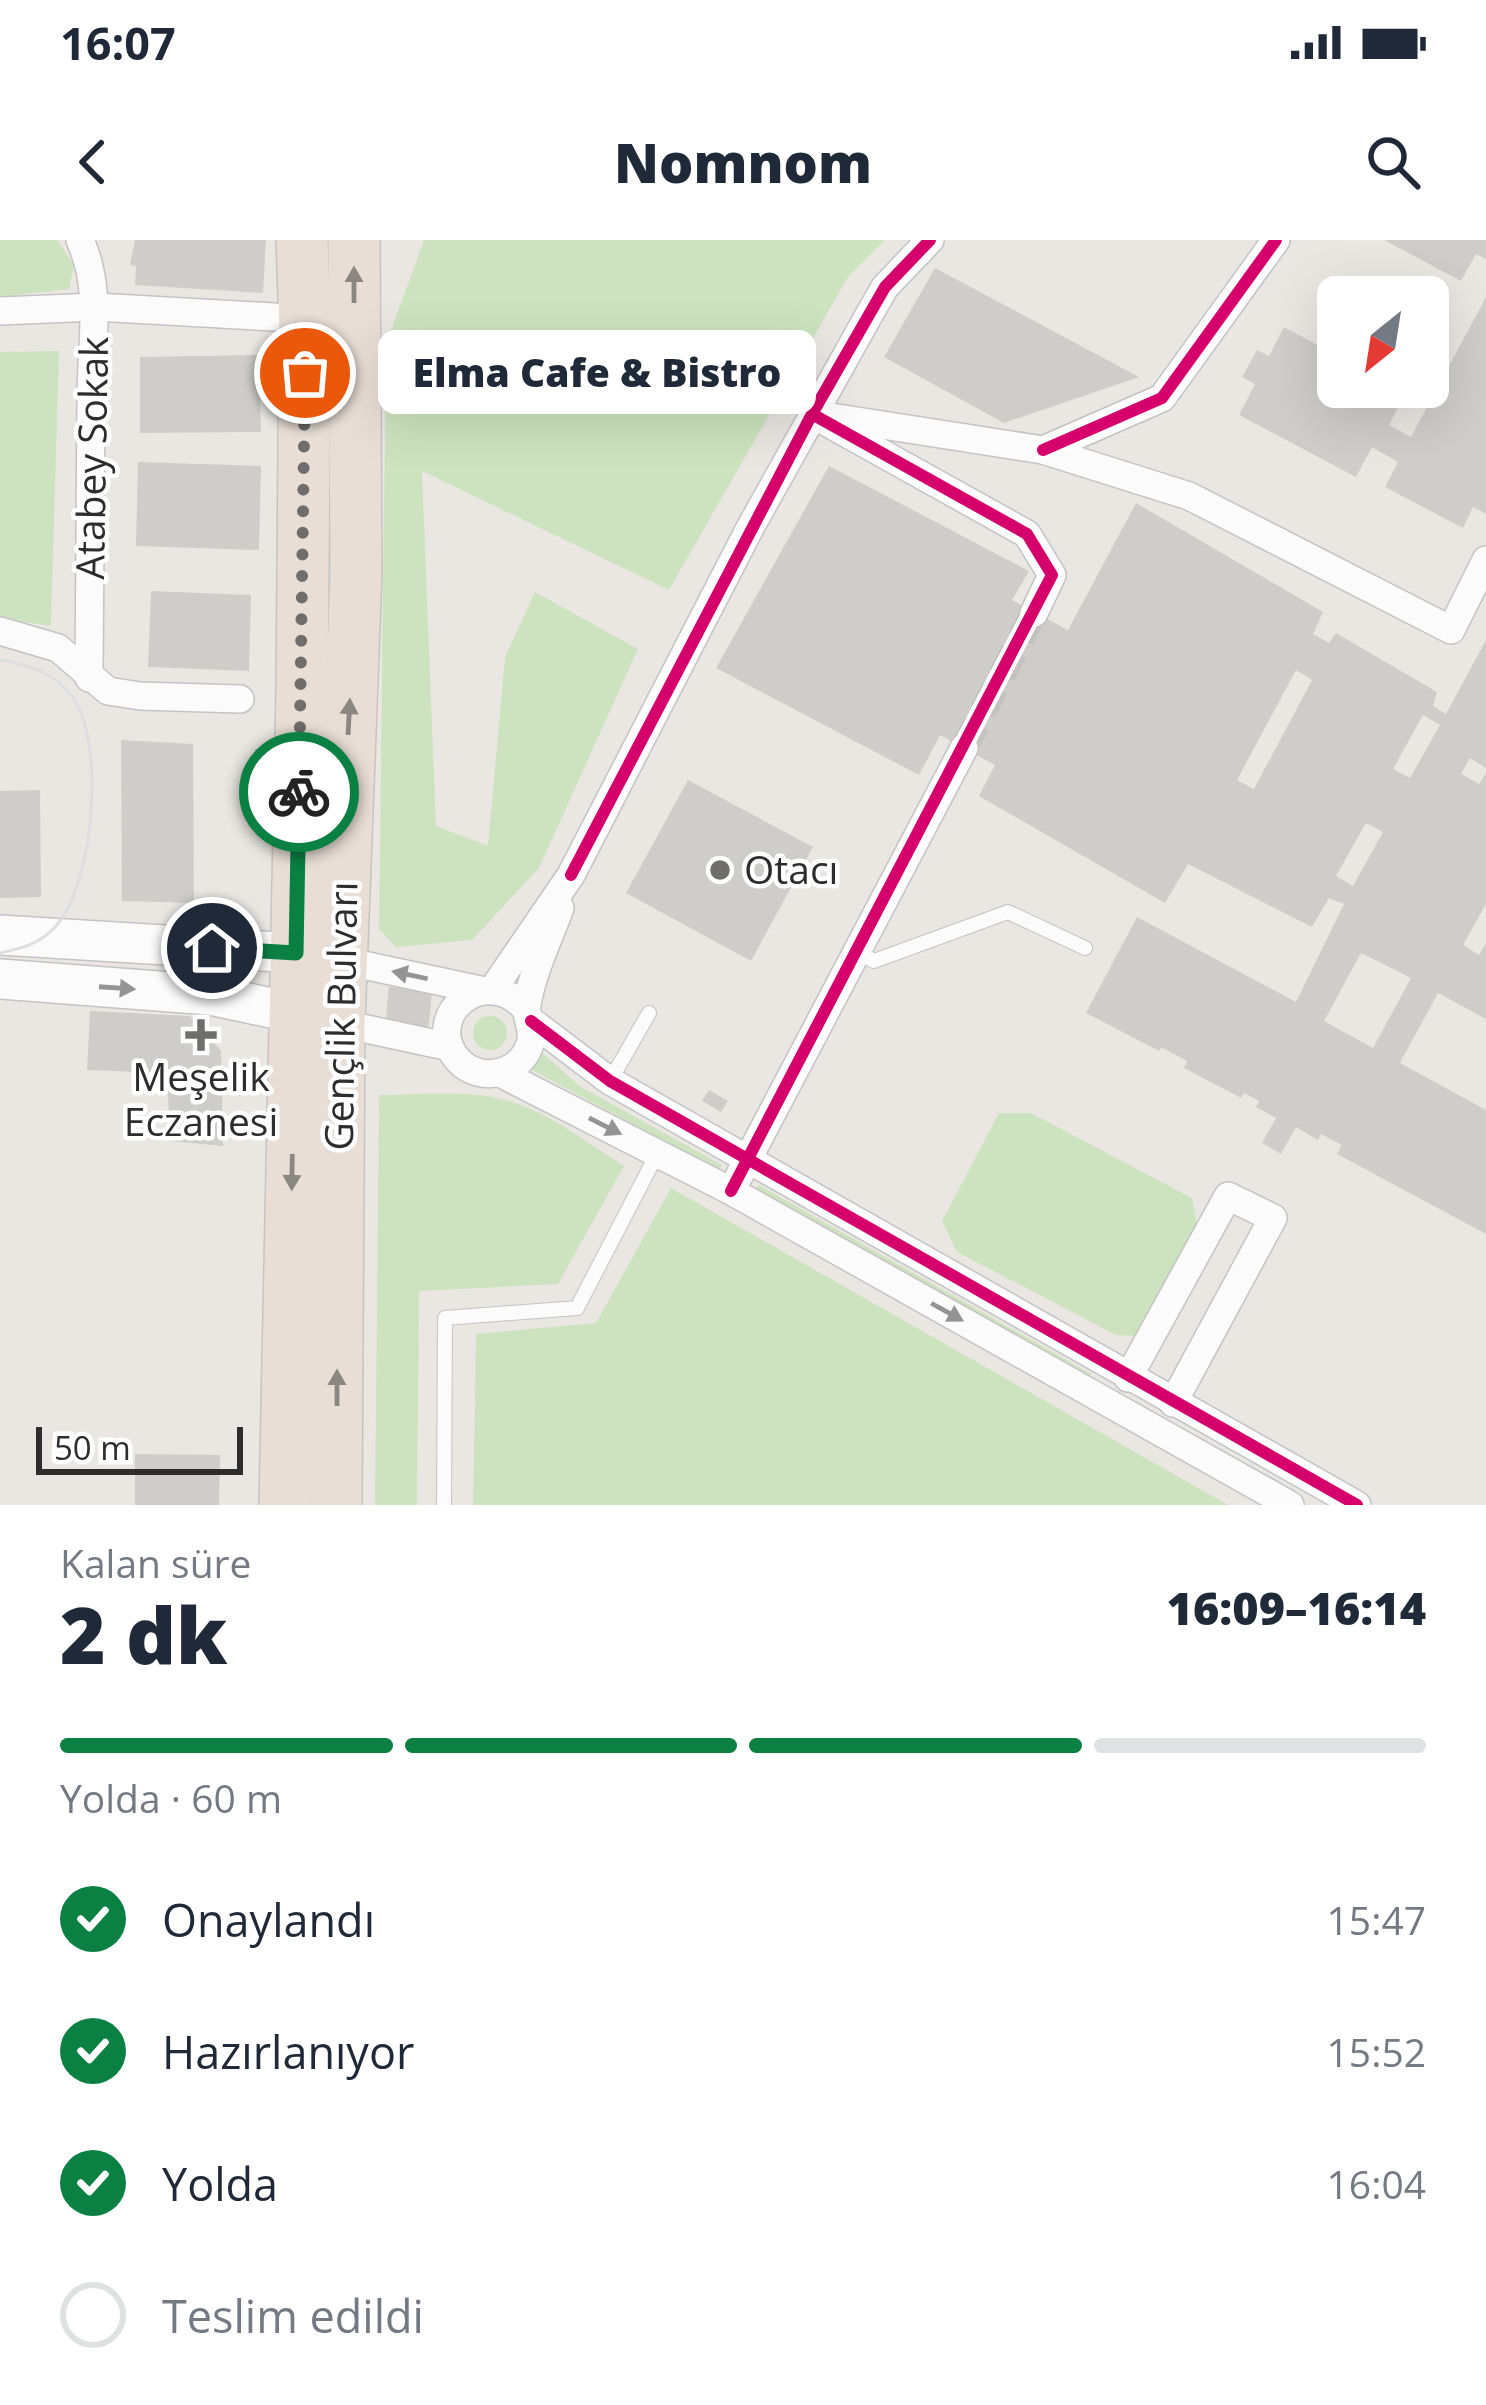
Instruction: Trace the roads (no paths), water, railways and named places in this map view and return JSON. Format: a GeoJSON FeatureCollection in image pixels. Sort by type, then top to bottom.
{"type":"FeatureCollection","features":[{"type":"Feature","properties":{"kind":"highway","name":"Gençlik Bulvarı"},"geometry":{"type":"LineString","coordinates":[[285,1505],[318,956],[302,240]]}},
{"type":"Feature","properties":{"kind":"highway","name":"Gençlik Bulvarı"},"geometry":{"type":"LineString","coordinates":[[318,956],[356,574],[354,240]]}},
{"type":"Feature","properties":{"kind":"highway","name":"Gençlik Bulvarı"},"geometry":{"type":"LineString","coordinates":[[317,1018],[336,1505]]}},
{"type":"Feature","properties":{"kind":"main road"},"geometry":{"type":"LineString","coordinates":[[0,935],[318,956]]}},
{"type":"Feature","properties":{"kind":"main road"},"geometry":{"type":"LineString","coordinates":[[0,979],[210,995],[317,1018]]}},
{"type":"Feature","properties":{"kind":"street","name":"Atabey Sokak"},"geometry":{"type":"LineString","coordinates":[[80,240],[92,266],[96,307],[91,367],[89,678]]}},
{"type":"Feature","properties":{"kind":"street"},"geometry":{"type":"LineString","coordinates":[[930,240],[885,287],[812,414],[571,875],[486,990],[456,1006],[447,1033],[450,1047],[470,1069],[500,1073],[731,1191],[1290,1505]]}},
{"type":"Feature","properties":{"kind":"street"},"geometry":{"type":"LineString","coordinates":[[1043,450],[1162,398],[1276,240]]}},
{"type":"Feature","properties":{"kind":"street"},"geometry":{"type":"LineString","coordinates":[[0,311],[96,307],[274,317]]}},
{"type":"Feature","properties":{"kind":"street"},"geometry":{"type":"LineString","coordinates":[[812,414],[1043,450],[1189,496],[1451,630],[1486,560]]}},
{"type":"Feature","properties":{"kind":"street"},"geometry":{"type":"LineString","coordinates":[[812,414],[1027,534],[1052,575],[1034,613]]}},
{"type":"Feature","properties":{"kind":"street"},"geometry":{"type":"LineString","coordinates":[[0,631],[58,648],[108,691],[240,699]]}},
{"type":"Feature","properties":{"kind":"street"},"geometry":{"type":"LineString","coordinates":[[731,1191],[964,748]]}},
{"type":"Feature","properties":{"kind":"street"},"geometry":{"type":"LineString","coordinates":[[500,1073],[529,1047],[528,1015],[571,875]]}},
{"type":"Feature","properties":{"kind":"street"},"geometry":{"type":"LineString","coordinates":[[318,956],[517,999],[528,1015],[610,1081],[1357,1505]]}},
{"type":"Feature","properties":{"kind":"street"},"geometry":{"type":"LineString","coordinates":[[317,1018],[450,1047]]}},
{"type":"Feature","properties":{"kind":"street"},"geometry":{"type":"LineString","coordinates":[[1137,1419],[1228,1196],[1274,1218],[1151,1390]]}},
{"type":"Feature","properties":{"kind":"lane"},"geometry":{"type":"LineString","coordinates":[[856,951],[874,961],[1008,912],[1085,948]]}},
{"type":"Feature","properties":{"kind":"lane"},"geometry":{"type":"LineString","coordinates":[[610,1081],[649,1013]]}},
{"type":"Feature","properties":{"kind":"lane"},"geometry":{"type":"LineString","coordinates":[[444,1505],[446,1318],[577,1308],[658,1153]]}},
{"type":"Feature","properties":{"kind":"tunnel"},"geometry":{"type":"LineString","coordinates":[[964,748],[1034,613]]}},
{"type":"Feature","properties":{"kind":"tram line"},"geometry":{"type":"LineString","coordinates":[[0,660],[40,671],[72,696],[83,718],[92,778],[87,847],[69,906],[44,937],[0,953]]}},
{"type":"Feature","properties":{"kind":"place","name":"Elma Cafe & Bistro"},"geometry":{"type":"Point","coordinates":[305,373]}},
{"type":"Feature","properties":{"kind":"place","name":"Otacı"},"geometry":{"type":"Point","coordinates":[720,870]}},
{"type":"Feature","properties":{"kind":"place","name":"Meşelik Eczanesi"},"geometry":{"type":"Point","coordinates":[201,1035]}}]}
